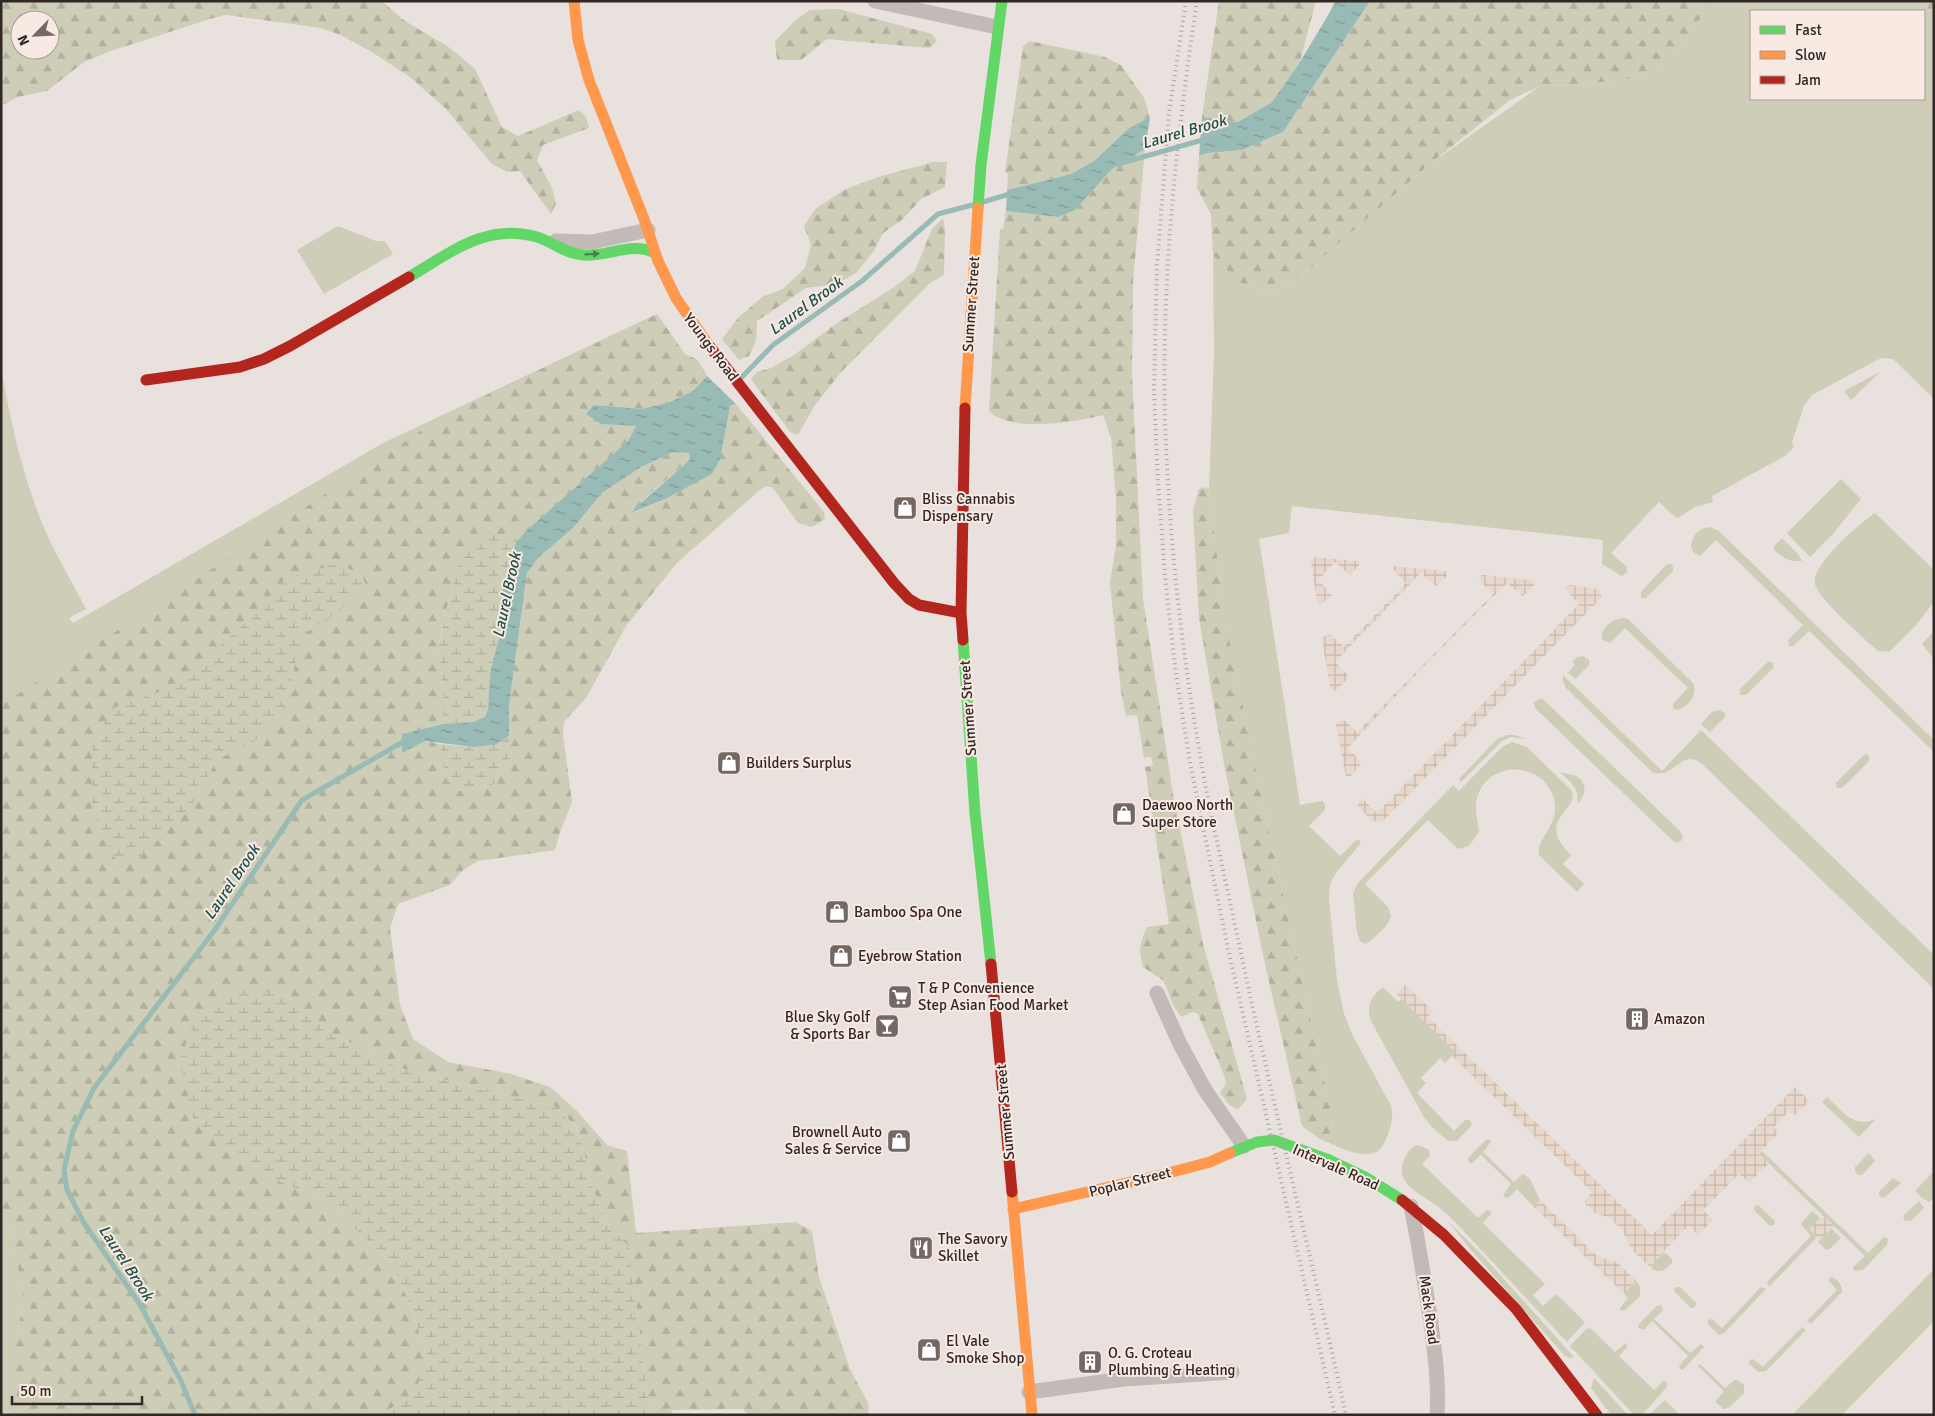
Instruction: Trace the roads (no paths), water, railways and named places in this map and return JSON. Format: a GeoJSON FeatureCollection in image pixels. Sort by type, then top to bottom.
{"type":"FeatureCollection","features":[{"type":"Feature","properties":{"kind":"main road","name":"Youngs Road"},"geometry":{"type":"LineString","coordinates":[[574,1],[578,40],[587,73],[648,230],[655,253],[676,298],[714,352],[875,559],[909,599],[918,605],[961,613]]}},
{"type":"Feature","properties":{"kind":"main road","name":"Summer Street"},"geometry":{"type":"LineString","coordinates":[[1002,1],[997,27],[981,165],[977,223],[963,433],[961,613],[975,813],[997,1025],[1032,1415]]}},
{"type":"Feature","properties":{"kind":"main road"},"geometry":{"type":"LineString","coordinates":[[146,380],[230,369],[264,359],[290,346],[475,239],[488,234],[499,232],[518,233],[547,241],[564,250],[585,255],[643,248],[655,253]]}},
{"type":"Feature","properties":{"kind":"main road","name":"Intervale Road"},"geometry":{"type":"LineString","coordinates":[[1244,1146],[1267,1139],[1274,1140],[1329,1160],[1365,1177],[1411,1206],[1444,1235],[1516,1309],[1597,1415]]}},
{"type":"Feature","properties":{"kind":"main road","name":"Poplar Street"},"geometry":{"type":"LineString","coordinates":[[1013,1210],[1211,1162],[1244,1146]]}},
{"type":"Feature","properties":{"kind":"street"},"geometry":{"type":"LineString","coordinates":[[876,1],[997,27]]}},
{"type":"Feature","properties":{"kind":"street"},"geometry":{"type":"LineString","coordinates":[[547,241],[592,242],[648,230]]}},
{"type":"Feature","properties":{"kind":"street"},"geometry":{"type":"LineString","coordinates":[[1157,993],[1180,1044],[1204,1090],[1244,1146]]}},
{"type":"Feature","properties":{"kind":"street","name":"Mack Road"},"geometry":{"type":"LineString","coordinates":[[1411,1206],[1423,1268],[1436,1363],[1438,1386],[1437,1415]]}},
{"type":"Feature","properties":{"kind":"street"},"geometry":{"type":"LineString","coordinates":[[1029,1392],[1124,1379],[1232,1372]]}},
{"type":"Feature","properties":{"kind":"water"},"geometry":{"type":"Polygon","coordinates":[[[1335,1],[1370,1],[1283,132],[1242,150],[1208,153],[1199,156],[1202,117],[1238,122],[1272,102],[1300,62],[1335,1]]]}},
{"type":"Feature","properties":{"kind":"water"},"geometry":{"type":"Polygon","coordinates":[[[1150,117],[1145,149],[1112,169],[1075,210],[1058,217],[1006,211],[1007,190],[1071,174],[1094,161],[1129,128],[1150,117]]]}},
{"type":"Feature","properties":{"kind":"water"},"geometry":{"type":"Polygon","coordinates":[[[707,376],[736,404],[730,406],[720,459],[712,474],[665,499],[631,513],[690,459],[689,453],[673,452],[641,467],[602,493],[573,528],[538,558],[527,573],[509,705],[509,736],[495,745],[473,747],[425,741],[402,753],[402,734],[443,724],[473,722],[485,717],[488,709],[490,673],[501,631],[503,587],[516,542],[528,529],[628,441],[636,426],[601,424],[586,414],[594,405],[642,409],[670,402],[693,391],[707,376]]]}},
{"type":"Feature","properties":{"kind":"waterway","name":"Laurel Brook"},"geometry":{"type":"LineString","coordinates":[[1118,164],[1206,139]]}},
{"type":"Feature","properties":{"kind":"waterway","name":"Laurel Brook"},"geometry":{"type":"LineString","coordinates":[[983,202],[1013,193]]}},
{"type":"Feature","properties":{"kind":"waterway","name":"Laurel Brook"},"geometry":{"type":"LineString","coordinates":[[740,379],[773,345],[862,281],[938,214],[972,205]]}},
{"type":"Feature","properties":{"kind":"waterway","name":"Laurel Brook"},"geometry":{"type":"LineString","coordinates":[[195,1415],[181,1381],[139,1303],[84,1223],[67,1190],[64,1170],[73,1131],[94,1088],[214,931],[302,800],[408,739]]}},
{"type":"Feature","properties":{"kind":"railway"},"geometry":{"type":"LineString","coordinates":[[1186,1],[1169,113],[1157,265],[1154,392],[1165,575],[1175,667],[1190,763],[1228,949],[1335,1415]]}},
{"type":"Feature","properties":{"kind":"railway"},"geometry":{"type":"LineString","coordinates":[[1197,1],[1174,181],[1166,301],[1165,422],[1176,587],[1190,692],[1212,819],[1260,1041],[1346,1415]]}},
{"type":"Feature","properties":{"kind":"place","name":"Bliss Cannabis Dispensary"},"geometry":{"type":"Point","coordinates":[905,508]}},
{"type":"Feature","properties":{"kind":"place","name":"Builders Surplus"},"geometry":{"type":"Point","coordinates":[729,763]}},
{"type":"Feature","properties":{"kind":"place","name":"Daewoo North Super Store"},"geometry":{"type":"Point","coordinates":[1124,814]}},
{"type":"Feature","properties":{"kind":"place","name":"Bamboo Spa One"},"geometry":{"type":"Point","coordinates":[837,912]}},
{"type":"Feature","properties":{"kind":"place","name":"Eyebrow Station"},"geometry":{"type":"Point","coordinates":[841,956]}},
{"type":"Feature","properties":{"kind":"place","name":"T & P Convenience Step Asian Food Market"},"geometry":{"type":"Point","coordinates":[900,997]}},
{"type":"Feature","properties":{"kind":"place","name":"Amazon"},"geometry":{"type":"Point","coordinates":[1637,1019]}},
{"type":"Feature","properties":{"kind":"place","name":"Blue Sky Golf & Sports Bar"},"geometry":{"type":"Point","coordinates":[887,1026]}},
{"type":"Feature","properties":{"kind":"place","name":"Brownell Auto Sales & Service"},"geometry":{"type":"Point","coordinates":[899,1141]}},
{"type":"Feature","properties":{"kind":"place","name":"The Savory Skillet"},"geometry":{"type":"Point","coordinates":[921,1248]}},
{"type":"Feature","properties":{"kind":"place","name":"El Vale Smoke Shop"},"geometry":{"type":"Point","coordinates":[929,1350]}},
{"type":"Feature","properties":{"kind":"place","name":"O. G. Croteau Plumbing & Heating"},"geometry":{"type":"Point","coordinates":[1090,1362]}}]}
